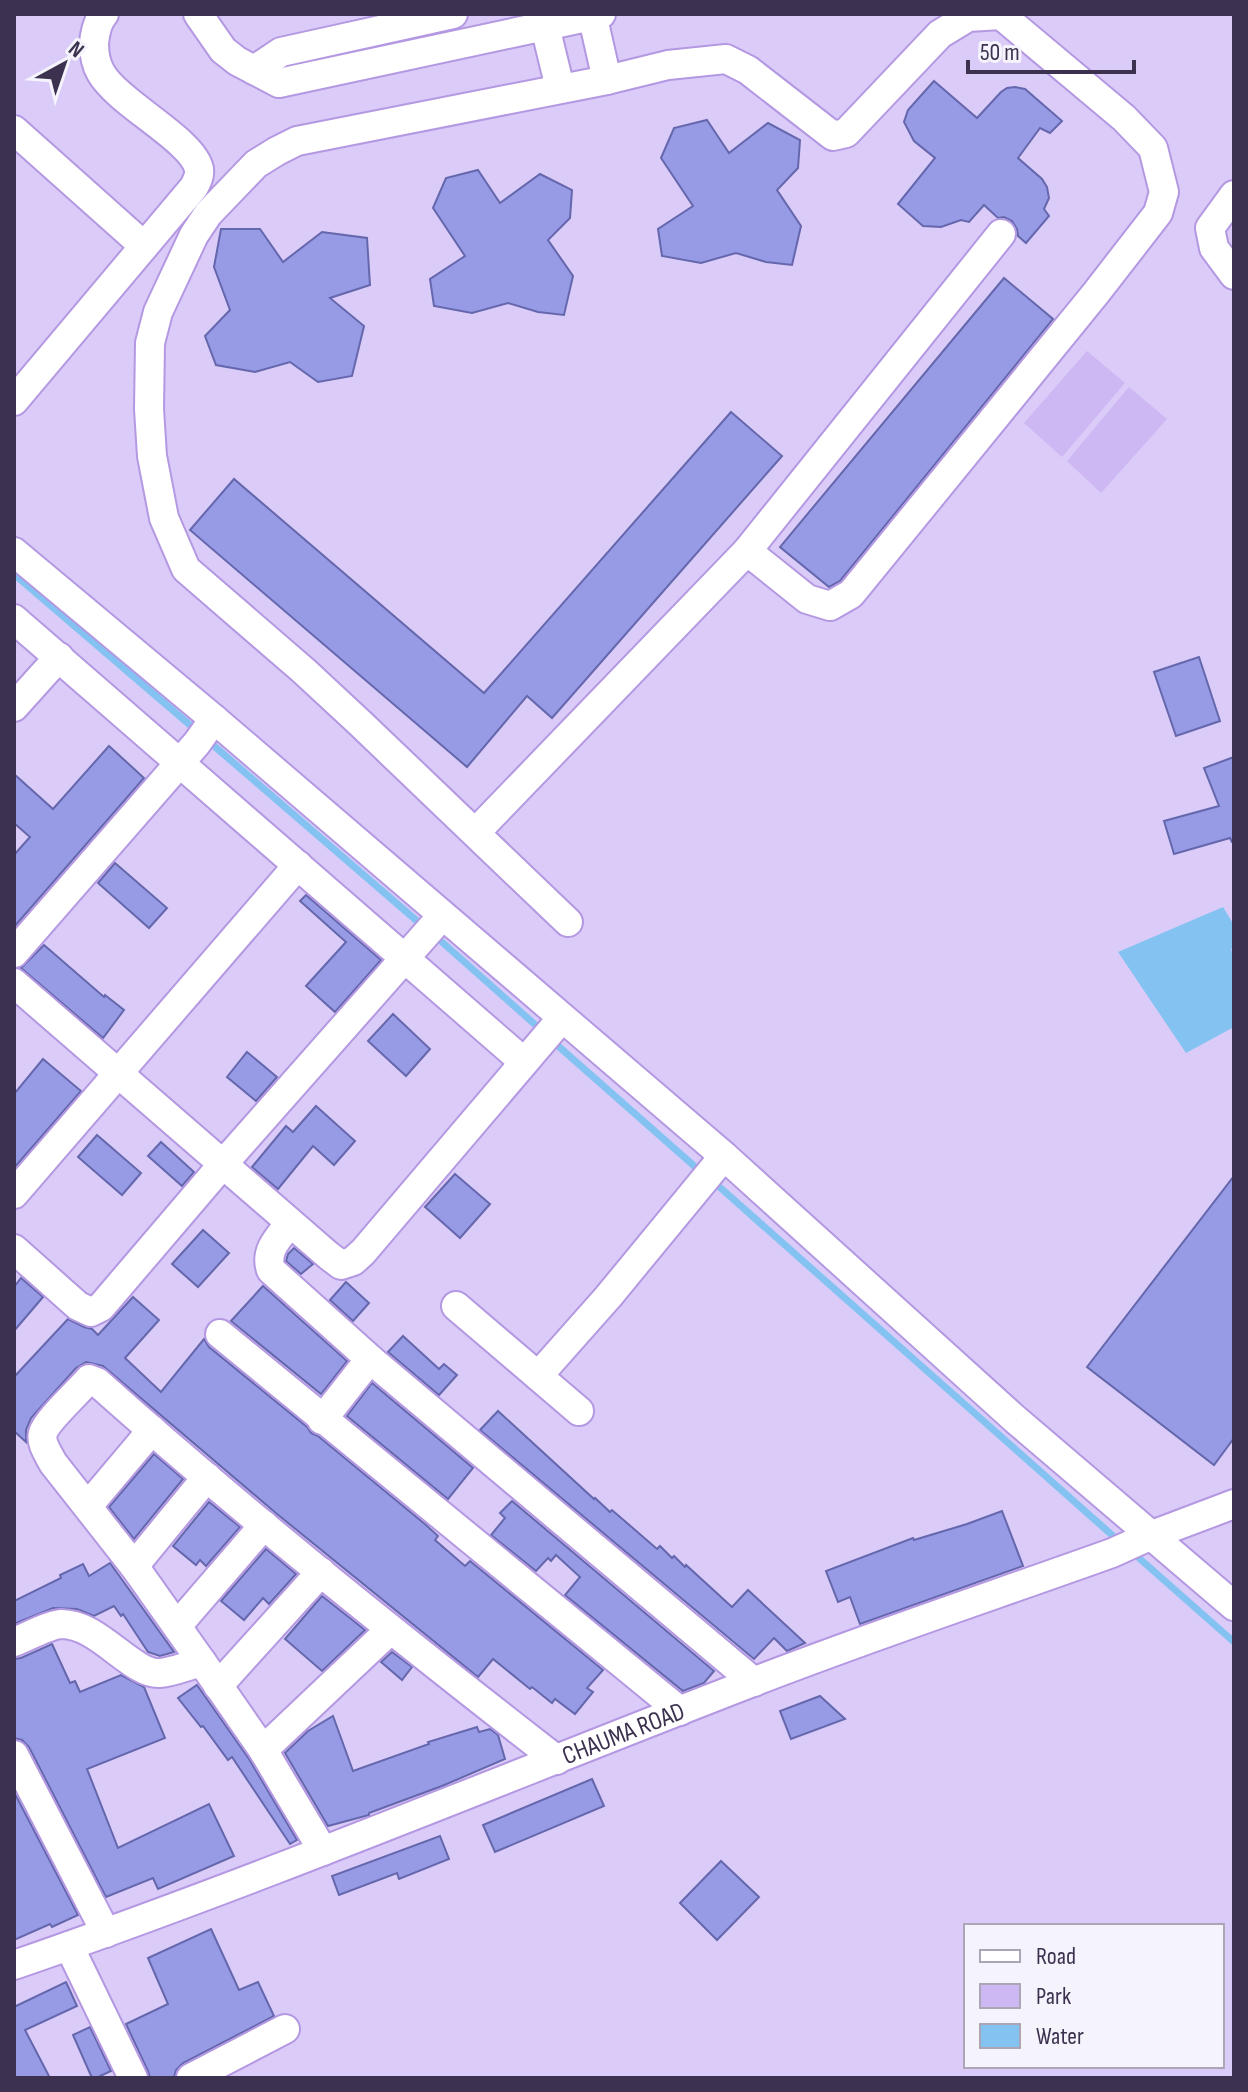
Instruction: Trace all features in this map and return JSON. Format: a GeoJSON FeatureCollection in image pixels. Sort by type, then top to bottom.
{"type":"FeatureCollection","features":[{"type":"Feature","properties":{"kind":"street"},"geometry":{"type":"LineString","coordinates":[[14,401],[199,178],[192,155],[102,75],[95,59],[94,39],[99,20],[104,14]]}},
{"type":"Feature","properties":{"kind":"street"},"geometry":{"type":"LineString","coordinates":[[198,14],[223,50],[279,83],[544,20],[595,15],[607,80]]}},
{"type":"Feature","properties":{"kind":"street"},"geometry":{"type":"LineString","coordinates":[[254,70],[281,52],[453,14]]}},
{"type":"Feature","properties":{"kind":"street"},"geometry":{"type":"LineString","coordinates":[[568,922],[304,671],[186,569],[164,518],[152,456],[150,343],[158,312],[194,235],[208,214],[256,164],[297,141],[607,80],[668,65],[726,59],[748,70],[833,136],[846,133],[940,34],[968,17],[1001,15],[1124,118],[1153,148],[1164,192],[1158,213],[851,594],[830,606],[807,599],[747,551]]}},
{"type":"Feature","properties":{"kind":"street"},"geometry":{"type":"LineString","coordinates":[[544,20],[560,88]]}},
{"type":"Feature","properties":{"kind":"street"},"geometry":{"type":"LineString","coordinates":[[14,130],[144,246]]}},
{"type":"Feature","properties":{"kind":"street"},"geometry":{"type":"LineString","coordinates":[[1234,195],[1210,228],[1214,248],[1234,275]]}},
{"type":"Feature","properties":{"kind":"street"},"geometry":{"type":"LineString","coordinates":[[476,832],[747,551],[1001,234]]}},
{"type":"Feature","properties":{"kind":"street"},"geometry":{"type":"LineString","coordinates":[[14,552],[200,738],[298,865],[524,1062]]}},
{"type":"Feature","properties":{"kind":"street"},"geometry":{"type":"LineString","coordinates":[[14,619],[59,657],[200,738],[442,916],[724,1156],[1145,1538],[1234,1606]]}},
{"type":"Feature","properties":{"kind":"street"},"geometry":{"type":"LineString","coordinates":[[14,707],[59,657]]}},
{"type":"Feature","properties":{"kind":"street"},"geometry":{"type":"LineString","coordinates":[[14,953],[200,738]]}},
{"type":"Feature","properties":{"kind":"street"},"geometry":{"type":"LineString","coordinates":[[14,1194],[298,865]]}},
{"type":"Feature","properties":{"kind":"street"},"geometry":{"type":"LineString","coordinates":[[14,1249],[78,1306],[91,1312],[101,1307],[442,916]]}},
{"type":"Feature","properties":{"kind":"street"},"geometry":{"type":"LineString","coordinates":[[14,983],[341,1265],[353,1261],[562,1018]]}},
{"type":"Feature","properties":{"kind":"street"},"geometry":{"type":"LineString","coordinates":[[538,1376],[608,1297],[724,1156]]}},
{"type":"Feature","properties":{"kind":"street"},"geometry":{"type":"LineString","coordinates":[[290,1223],[269,1252],[271,1270],[370,1359],[754,1682]]}},
{"type":"Feature","properties":{"kind":"street"},"geometry":{"type":"LineString","coordinates":[[456,1306],[579,1411]]}},
{"type":"Feature","properties":{"kind":"street"},"geometry":{"type":"LineString","coordinates":[[220,1334],[680,1711]]}},
{"type":"Feature","properties":{"kind":"street"},"geometry":{"type":"LineString","coordinates":[[322,1420],[370,1359]]}},
{"type":"Feature","properties":{"kind":"street"},"geometry":{"type":"LineString","coordinates":[[323,1851],[263,1750],[177,1626],[53,1463],[44,1444],[43,1432],[89,1379],[97,1382],[390,1630],[557,1760]]}},
{"type":"Feature","properties":{"kind":"street"},"geometry":{"type":"LineString","coordinates":[[88,1506],[152,1430]]}},
{"type":"Feature","properties":{"kind":"street"},"geometry":{"type":"LineString","coordinates":[[134,1566],[207,1477]]}},
{"type":"Feature","properties":{"kind":"street","name":"CHAUMA ROAD"},"geometry":{"type":"LineString","coordinates":[[14,1965],[323,1851],[754,1682],[1112,1553],[1234,1504]]}},
{"type":"Feature","properties":{"kind":"street"},"geometry":{"type":"LineString","coordinates":[[177,1626],[264,1525]]}},
{"type":"Feature","properties":{"kind":"street"},"geometry":{"type":"LineString","coordinates":[[218,1686],[321,1572]]}},
{"type":"Feature","properties":{"kind":"street"},"geometry":{"type":"LineString","coordinates":[[14,1642],[59,1624],[79,1627],[143,1669],[158,1674],[202,1662]]}},
{"type":"Feature","properties":{"kind":"street"},"geometry":{"type":"LineString","coordinates":[[263,1750],[390,1630]]}},
{"type":"Feature","properties":{"kind":"street"},"geometry":{"type":"LineString","coordinates":[[14,1755],[106,1933]]}},
{"type":"Feature","properties":{"kind":"street"},"geometry":{"type":"LineString","coordinates":[[69,1946],[133,2078]]}},
{"type":"Feature","properties":{"kind":"street"},"geometry":{"type":"LineString","coordinates":[[191,2078],[285,2029]]}},
{"type":"Feature","properties":{"kind":"green space"},"geometry":{"type":"Polygon","coordinates":[[[1087,351],[1125,383],[1062,457],[1024,423],[1087,351]]]}},
{"type":"Feature","properties":{"kind":"green space"},"geometry":{"type":"Polygon","coordinates":[[[1129,387],[1167,419],[1101,493],[1067,461],[1129,387]]]}},
{"type":"Feature","properties":{"kind":"water"},"geometry":{"type":"Polygon","coordinates":[[[1223,907],[1234,925],[1234,947],[1231,949],[1234,956],[1234,1027],[1186,1053],[1118,952],[1223,907]]]}},
{"type":"Feature","properties":{"kind":"building"},"geometry":{"type":"Polygon","coordinates":[[[934,81],[977,118],[1001,92],[1015,87],[1025,89],[1062,121],[1050,133],[1040,128],[1018,158],[1042,179],[1049,198],[1044,209],[1049,216],[1026,243],[1018,236],[1012,221],[998,218],[984,205],[969,222],[961,220],[941,227],[923,226],[898,204],[935,158],[914,141],[904,122],[908,110],[934,81]]]}},
{"type":"Feature","properties":{"kind":"building"},"geometry":{"type":"Polygon","coordinates":[[[707,120],[729,153],[768,123],[800,140],[798,168],[777,190],[801,226],[792,265],[766,262],[736,253],[701,263],[662,256],[658,229],[693,206],[661,158],[674,128],[707,120]]]}},
{"type":"Feature","properties":{"kind":"building"},"geometry":{"type":"Polygon","coordinates":[[[478,170],[500,203],[540,174],[572,190],[570,218],[548,240],[573,276],[564,315],[538,312],[508,303],[472,313],[434,306],[430,279],[465,256],[433,208],[446,178],[478,170]]]}},
{"type":"Feature","properties":{"kind":"building"},"geometry":{"type":"Polygon","coordinates":[[[221,229],[260,229],[283,262],[322,232],[367,238],[370,285],[330,298],[364,326],[352,376],[318,382],[290,362],[255,372],[216,365],[205,336],[230,310],[214,267],[221,229]]]}},
{"type":"Feature","properties":{"kind":"building"},"geometry":{"type":"Polygon","coordinates":[[[1004,278],[1053,319],[840,581],[829,587],[780,547],[1004,278]]]}},
{"type":"Feature","properties":{"kind":"building"},"geometry":{"type":"Polygon","coordinates":[[[731,412],[782,456],[552,718],[527,696],[467,767],[190,530],[234,479],[484,693],[731,412]]]}},
{"type":"Feature","properties":{"kind":"building"},"geometry":{"type":"Polygon","coordinates":[[[1199,657],[1220,721],[1176,736],[1154,672],[1199,657]]]}},
{"type":"Feature","properties":{"kind":"building"},"geometry":{"type":"Polygon","coordinates":[[[109,746],[144,778],[14,927],[14,855],[30,837],[14,823],[14,774],[53,809],[109,746]]]}},
{"type":"Feature","properties":{"kind":"building"},"geometry":{"type":"Polygon","coordinates":[[[1234,757],[1234,842],[1230,838],[1174,854],[1164,821],[1219,806],[1204,768],[1234,757]]]}},
{"type":"Feature","properties":{"kind":"building"},"geometry":{"type":"Polygon","coordinates":[[[115,863],[167,908],[149,928],[98,883],[115,863]]]}},
{"type":"Feature","properties":{"kind":"building"},"geometry":{"type":"Polygon","coordinates":[[[306,895],[381,960],[335,1012],[306,986],[346,942],[300,901],[306,895]]]}},
{"type":"Feature","properties":{"kind":"building"},"geometry":{"type":"Polygon","coordinates":[[[44,945],[104,997],[124,1010],[103,1038],[21,968],[44,945]]]}},
{"type":"Feature","properties":{"kind":"building"},"geometry":{"type":"Polygon","coordinates":[[[393,1014],[430,1049],[406,1076],[368,1041],[393,1014]]]}},
{"type":"Feature","properties":{"kind":"building"},"geometry":{"type":"Polygon","coordinates":[[[247,1052],[277,1077],[256,1101],[227,1077],[247,1052]]]}},
{"type":"Feature","properties":{"kind":"building"},"geometry":{"type":"Polygon","coordinates":[[[43,1059],[81,1091],[14,1168],[14,1094],[43,1059]]]}},
{"type":"Feature","properties":{"kind":"building"},"geometry":{"type":"Polygon","coordinates":[[[316,1106],[355,1141],[334,1165],[313,1146],[278,1189],[252,1167],[286,1126],[293,1132],[316,1106]]]}},
{"type":"Feature","properties":{"kind":"building"},"geometry":{"type":"Polygon","coordinates":[[[97,1135],[141,1173],[122,1195],[78,1157],[97,1135]]]}},
{"type":"Feature","properties":{"kind":"building"},"geometry":{"type":"Polygon","coordinates":[[[161,1142],[194,1172],[182,1186],[148,1156],[161,1142]]]}},
{"type":"Feature","properties":{"kind":"building"},"geometry":{"type":"Polygon","coordinates":[[[455,1174],[490,1204],[460,1238],[425,1207],[455,1174]]]}},
{"type":"Feature","properties":{"kind":"building"},"geometry":{"type":"Polygon","coordinates":[[[1234,1176],[1234,1438],[1214,1465],[1087,1367],[1234,1176]]]}},
{"type":"Feature","properties":{"kind":"building"},"geometry":{"type":"Polygon","coordinates":[[[203,1230],[229,1253],[198,1287],[172,1264],[203,1230]]]}},
{"type":"Feature","properties":{"kind":"building"},"geometry":{"type":"Polygon","coordinates":[[[294,1248],[313,1264],[301,1274],[286,1261],[294,1248]]]}},
{"type":"Feature","properties":{"kind":"building"},"geometry":{"type":"Polygon","coordinates":[[[21,1278],[43,1297],[14,1331],[14,1287],[21,1278]]]}},
{"type":"Feature","properties":{"kind":"building"},"geometry":{"type":"Polygon","coordinates":[[[346,1282],[369,1303],[353,1321],[330,1300],[346,1282]]]}},
{"type":"Feature","properties":{"kind":"building"},"geometry":{"type":"Polygon","coordinates":[[[263,1286],[347,1361],[321,1394],[231,1321],[263,1286]]]}},
{"type":"Feature","properties":{"kind":"building"},"geometry":{"type":"Polygon","coordinates":[[[133,1297],[159,1320],[125,1358],[161,1392],[204,1339],[209,1347],[311,1433],[426,1525],[438,1536],[435,1540],[465,1566],[470,1561],[603,1670],[587,1688],[593,1692],[575,1714],[555,1699],[552,1703],[532,1687],[530,1689],[493,1659],[478,1677],[277,1514],[103,1366],[86,1362],[76,1368],[31,1418],[26,1430],[26,1442],[14,1431],[14,1377],[68,1319],[92,1329],[98,1335],[133,1297]]]}},
{"type":"Feature","properties":{"kind":"building"},"geometry":{"type":"Polygon","coordinates":[[[403,1336],[439,1369],[444,1364],[457,1375],[439,1395],[388,1352],[403,1336]]]}},
{"type":"Feature","properties":{"kind":"building"},"geometry":{"type":"Polygon","coordinates":[[[372,1383],[473,1468],[448,1499],[347,1416],[372,1383]]]}},
{"type":"Feature","properties":{"kind":"building"},"geometry":{"type":"Polygon","coordinates":[[[498,1411],[594,1499],[610,1512],[612,1510],[657,1549],[660,1546],[672,1558],[674,1556],[686,1565],[732,1607],[748,1590],[805,1643],[787,1651],[774,1638],[754,1659],[480,1430],[498,1411]]]}},
{"type":"Feature","properties":{"kind":"building"},"geometry":{"type":"Polygon","coordinates":[[[154,1454],[183,1479],[134,1539],[109,1507],[154,1454]]]}},
{"type":"Feature","properties":{"kind":"building"},"geometry":{"type":"Polygon","coordinates":[[[512,1501],[714,1671],[704,1683],[683,1691],[565,1595],[580,1577],[556,1555],[551,1561],[548,1558],[536,1571],[491,1535],[505,1518],[500,1513],[512,1501]]]}},
{"type":"Feature","properties":{"kind":"building"},"geometry":{"type":"Polygon","coordinates":[[[209,1502],[240,1527],[206,1566],[200,1560],[196,1565],[173,1546],[209,1502]]]}},
{"type":"Feature","properties":{"kind":"building"},"geometry":{"type":"Polygon","coordinates":[[[1002,1511],[1023,1566],[860,1624],[850,1597],[838,1602],[826,1571],[913,1538],[1002,1511]]]}},
{"type":"Feature","properties":{"kind":"building"},"geometry":{"type":"Polygon","coordinates":[[[266,1549],[296,1574],[269,1604],[263,1598],[244,1620],[221,1601],[266,1549]]]}},
{"type":"Feature","properties":{"kind":"building"},"geometry":{"type":"Polygon","coordinates":[[[110,1563],[174,1652],[160,1656],[148,1652],[123,1614],[121,1616],[114,1606],[94,1616],[77,1609],[53,1608],[14,1624],[14,1601],[83,1564],[89,1576],[110,1563]]]}},
{"type":"Feature","properties":{"kind":"building"},"geometry":{"type":"Polygon","coordinates":[[[322,1596],[365,1630],[322,1671],[285,1639],[322,1596]]]}},
{"type":"Feature","properties":{"kind":"building"},"geometry":{"type":"Polygon","coordinates":[[[52,1644],[70,1683],[75,1681],[80,1692],[121,1675],[144,1687],[165,1738],[87,1769],[118,1848],[209,1804],[234,1856],[158,1889],[153,1878],[106,1897],[29,1747],[22,1740],[14,1738],[14,1659],[52,1644]]]}},
{"type":"Feature","properties":{"kind":"building"},"geometry":{"type":"Polygon","coordinates":[[[392,1652],[412,1667],[402,1680],[381,1662],[392,1652]]]}},
{"type":"Feature","properties":{"kind":"building"},"geometry":{"type":"Polygon","coordinates":[[[197,1685],[249,1759],[297,1840],[290,1844],[232,1757],[228,1760],[178,1698],[197,1685]]]}},
{"type":"Feature","properties":{"kind":"building"},"geometry":{"type":"Polygon","coordinates":[[[820,1696],[845,1719],[791,1739],[780,1711],[820,1696]]]}},
{"type":"Feature","properties":{"kind":"building"},"geometry":{"type":"Polygon","coordinates":[[[333,1716],[353,1771],[477,1727],[479,1732],[490,1729],[498,1735],[505,1759],[369,1815],[328,1826],[285,1753],[308,1731],[333,1716]]]}},
{"type":"Feature","properties":{"kind":"building"},"geometry":{"type":"Polygon","coordinates":[[[592,1779],[604,1806],[495,1852],[483,1825],[592,1779]]]}},
{"type":"Feature","properties":{"kind":"building"},"geometry":{"type":"Polygon","coordinates":[[[14,1792],[78,1915],[14,1940],[14,1792]]]}},
{"type":"Feature","properties":{"kind":"building"},"geometry":{"type":"Polygon","coordinates":[[[440,1836],[449,1859],[399,1879],[397,1873],[339,1895],[332,1876],[440,1836]]]}},
{"type":"Feature","properties":{"kind":"building"},"geometry":{"type":"Polygon","coordinates":[[[721,1861],[759,1897],[717,1940],[680,1903],[721,1861]]]}},
{"type":"Feature","properties":{"kind":"building"},"geometry":{"type":"Polygon","coordinates":[[[211,1929],[239,1990],[258,1982],[274,2016],[183,2063],[176,2070],[174,2078],[150,2078],[126,2024],[168,2004],[148,1958],[211,1929]]]}},
{"type":"Feature","properties":{"kind":"building"},"geometry":{"type":"Polygon","coordinates":[[[66,1982],[77,2006],[25,2030],[50,2078],[14,2078],[14,2007],[66,1982]]]}},
{"type":"Feature","properties":{"kind":"building"},"geometry":{"type":"Polygon","coordinates":[[[90,2027],[111,2071],[96,2078],[92,2078],[73,2035],[90,2027]]]}},
{"type":"Feature","properties":{"kind":"waterway"},"geometry":{"type":"LineString","coordinates":[[14,574],[197,731]]}},
{"type":"Feature","properties":{"kind":"waterway"},"geometry":{"type":"LineString","coordinates":[[206,739],[424,927]]}},
{"type":"Feature","properties":{"kind":"waterway"},"geometry":{"type":"LineString","coordinates":[[434,935],[540,1029]]}},
{"type":"Feature","properties":{"kind":"waterway"},"geometry":{"type":"LineString","coordinates":[[556,1044],[700,1171]]}},
{"type":"Feature","properties":{"kind":"waterway"},"geometry":{"type":"LineString","coordinates":[[715,1183],[1121,1543]]}},
{"type":"Feature","properties":{"kind":"waterway"},"geometry":{"type":"LineString","coordinates":[[1131,1551],[1234,1642]]}}]}
